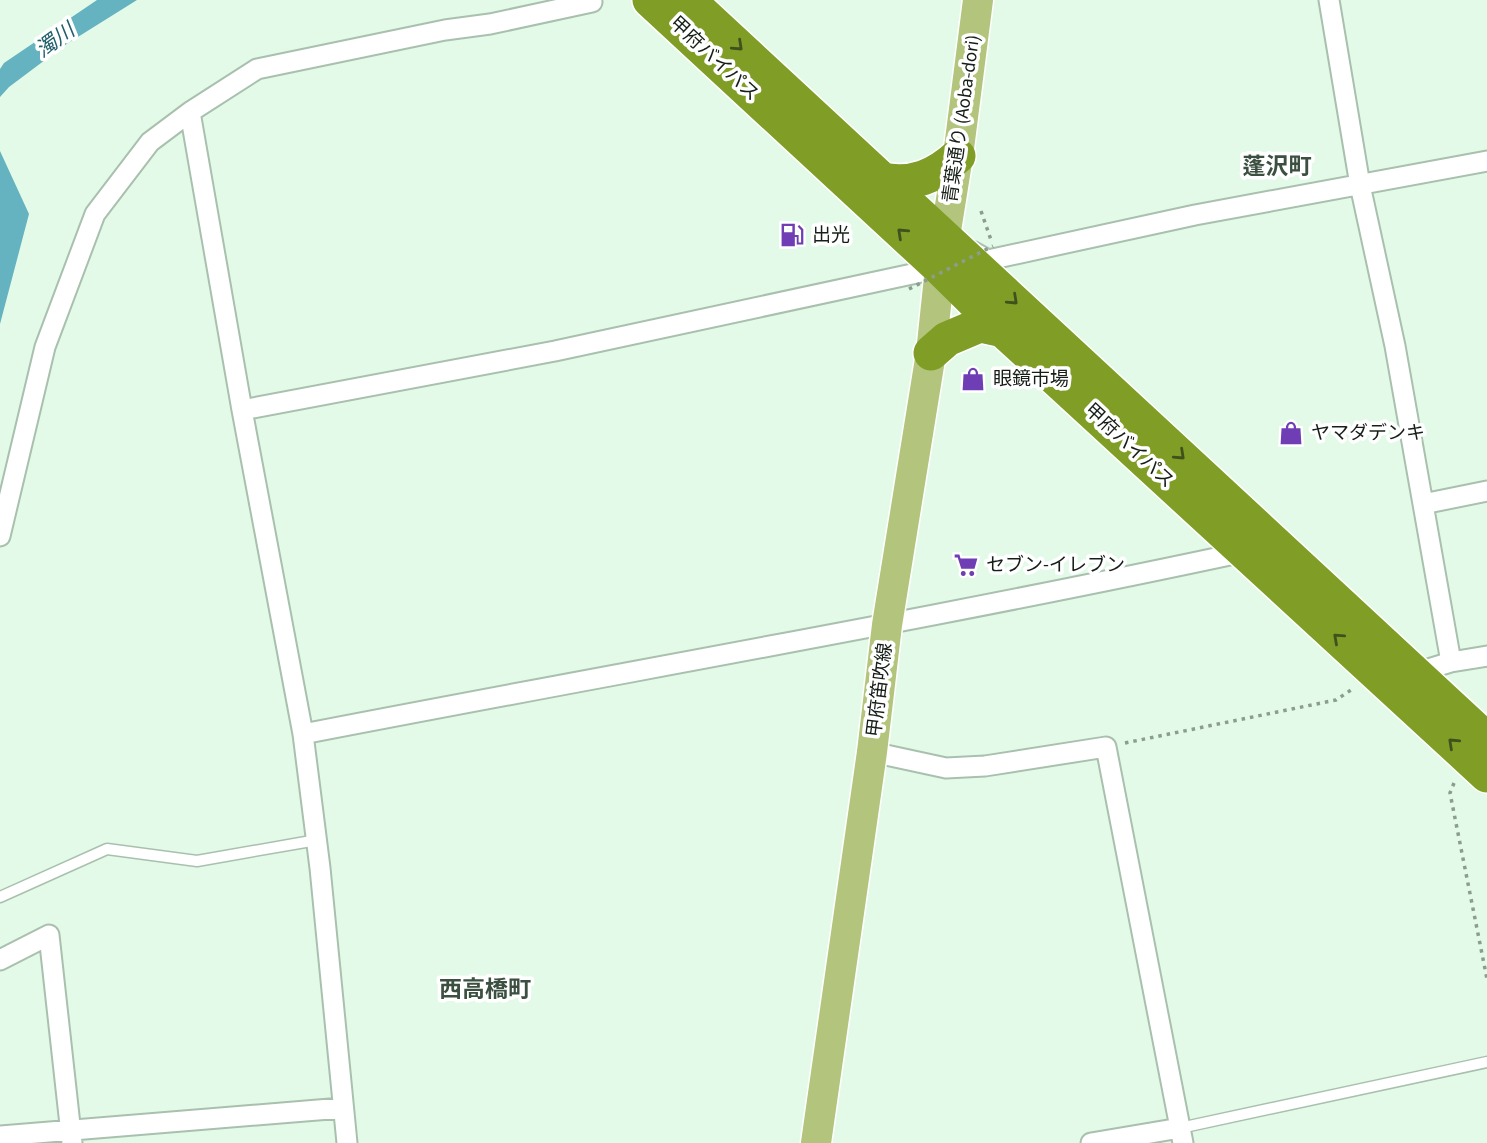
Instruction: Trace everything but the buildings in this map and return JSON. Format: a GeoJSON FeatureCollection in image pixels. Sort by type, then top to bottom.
{"type":"FeatureCollection","features":[{"type":"Feature","properties":{"kind":"highway","name":"甲府バイパス"},"geometry":{"type":"LineString","coordinates":[[649,0],[943,253],[1412,681],[1480,757]]}},
{"type":"Feature","properties":{"kind":"highway","name":"甲府バイパス"},"geometry":{"type":"LineString","coordinates":[[688,0],[882,180],[1003,330],[1244,552],[1412,681],[1452,708],[1480,757]]}},
{"type":"Feature","properties":{"kind":"highway"},"geometry":{"type":"LineString","coordinates":[[882,180],[897,183],[924,179],[943,169],[958,156]]}},
{"type":"Feature","properties":{"kind":"highway"},"geometry":{"type":"LineString","coordinates":[[931,353],[947,339],[972,327],[980,325],[1003,330]]}},
{"type":"Feature","properties":{"kind":"main road","name":"青葉通り (Aoba-dori)"},"geometry":{"type":"LineString","coordinates":[[943,253],[978,0]]}},
{"type":"Feature","properties":{"kind":"main road","name":"甲府笛吹線"},"geometry":{"type":"LineString","coordinates":[[816,1143],[872,752],[887,625],[931,353],[943,253]]}},
{"type":"Feature","properties":{"kind":"street"},"geometry":{"type":"LineString","coordinates":[[1329,0],[1360,185],[1395,346],[1423,504],[1412,681],[1487,656]]}},
{"type":"Feature","properties":{"kind":"street"},"geometry":{"type":"LineString","coordinates":[[0,536],[45,347],[95,214],[150,142],[257,68],[592,2]]}},
{"type":"Feature","properties":{"kind":"street"},"geometry":{"type":"LineString","coordinates":[[190,112],[242,410],[303,733],[320,868],[346,1143]]}},
{"type":"Feature","properties":{"kind":"street"},"geometry":{"type":"LineString","coordinates":[[242,410],[555,351],[943,253],[988,260],[1195,215],[1487,160]]}},
{"type":"Feature","properties":{"kind":"street"},"geometry":{"type":"LineString","coordinates":[[1423,504],[1487,491]]}},
{"type":"Feature","properties":{"kind":"street"},"geometry":{"type":"LineString","coordinates":[[303,733],[887,625],[1244,552]]}},
{"type":"Feature","properties":{"kind":"street"},"geometry":{"type":"LineString","coordinates":[[872,752],[946,768],[985,766],[1106,747],[1182,1135],[1091,1143]]}},
{"type":"Feature","properties":{"kind":"street"},"geometry":{"type":"LineString","coordinates":[[0,960],[49,934],[71,1137]]}},
{"type":"Feature","properties":{"kind":"street"},"geometry":{"type":"LineString","coordinates":[[0,1136],[71,1137],[342,1108]]}},
{"type":"Feature","properties":{"kind":"lane"},"geometry":{"type":"LineString","coordinates":[[0,897],[107,849],[197,862],[317,840]]}},
{"type":"Feature","properties":{"kind":"lane"},"geometry":{"type":"LineString","coordinates":[[1182,1135],[1487,1062]]}},
{"type":"Feature","properties":{"kind":"path"},"geometry":{"type":"LineString","coordinates":[[909,289],[993,246],[981,211]]}},
{"type":"Feature","properties":{"kind":"path"},"geometry":{"type":"LineString","coordinates":[[1106,747],[1336,700],[1412,681]]}},
{"type":"Feature","properties":{"kind":"path"},"geometry":{"type":"LineString","coordinates":[[1480,757],[1450,793],[1487,979]]}},
{"type":"Feature","properties":{"kind":"water","name":"濁川"},"geometry":{"type":"Polygon","coordinates":[[[97,0],[137,0],[65,45],[9,87],[0,97],[0,69],[4,63],[97,0]]]}},
{"type":"Feature","properties":{"kind":"water"},"geometry":{"type":"Polygon","coordinates":[[[0,151],[29,214],[0,324],[0,151]]]}},
{"type":"Feature","properties":{"kind":"place","name":"出光"},"geometry":{"type":"Point","coordinates":[792,235]}},
{"type":"Feature","properties":{"kind":"place","name":"眼鏡市場"},"geometry":{"type":"Point","coordinates":[973,379]}},
{"type":"Feature","properties":{"kind":"place","name":"ヤマダデンキ"},"geometry":{"type":"Point","coordinates":[1291,433]}},
{"type":"Feature","properties":{"kind":"place","name":"セブン-イレブン"},"geometry":{"type":"Point","coordinates":[966,565]}},
{"type":"Feature","properties":{"kind":"district","name":"蓬沢町"},"geometry":{"type":"Point","coordinates":[1277,166]}},
{"type":"Feature","properties":{"kind":"district","name":"西高橋町"},"geometry":{"type":"Point","coordinates":[485,989]}}]}
